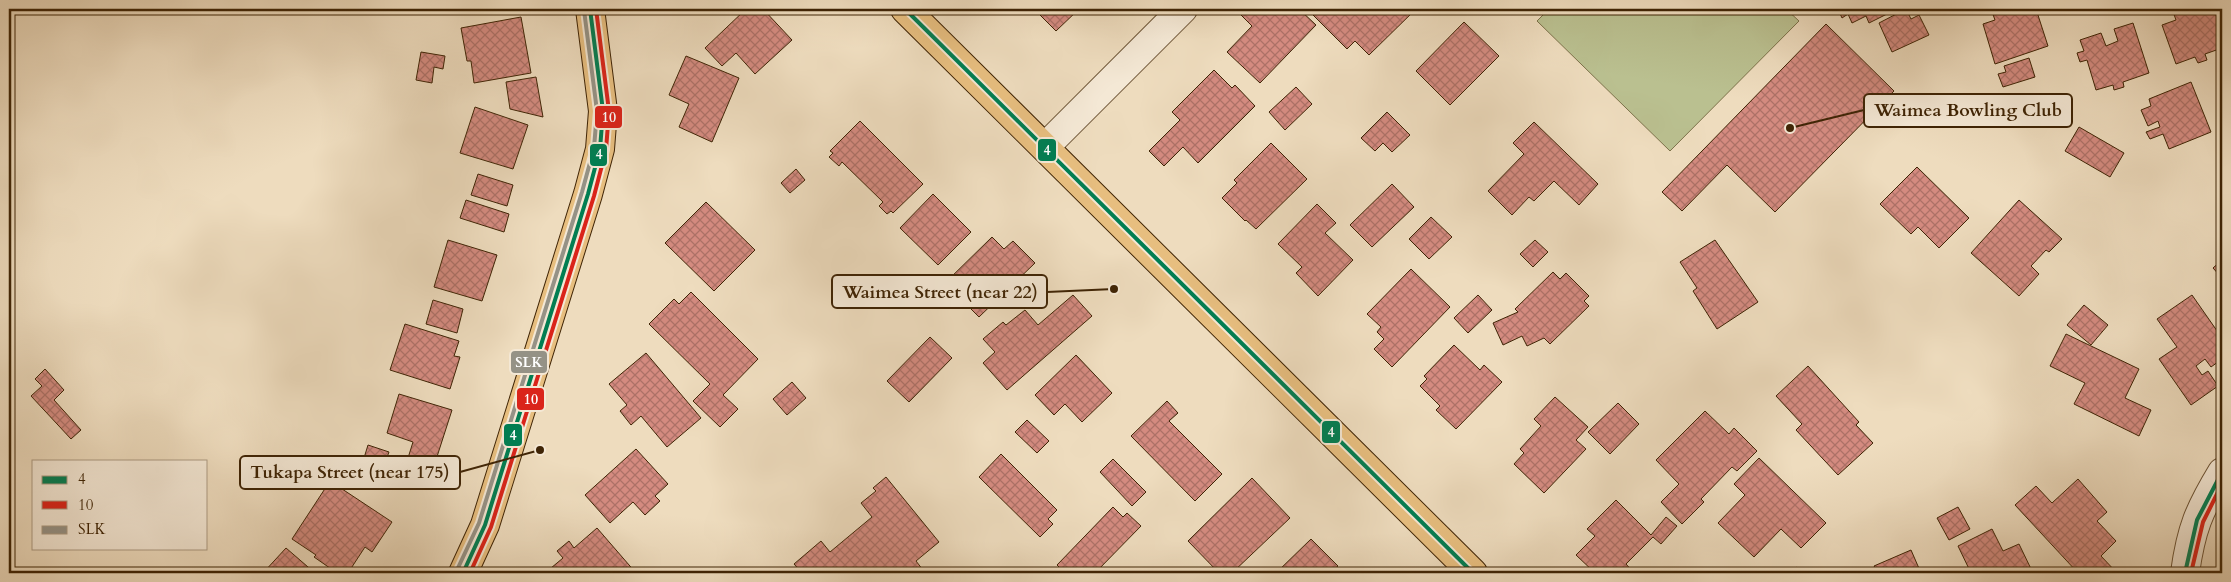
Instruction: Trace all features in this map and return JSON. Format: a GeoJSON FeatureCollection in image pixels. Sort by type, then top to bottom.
{"type":"FeatureCollection","features":[{"type":"Feature","properties":{"kind":"main road"},"geometry":{"type":"LineString","coordinates":[[463,573],[485,525],[588,194],[600,149],[603,111],[590,9]]}},
{"type":"Feature","properties":{"kind":"main road"},"geometry":{"type":"LineString","coordinates":[[905,9],[1473,573]]}},
{"type":"Feature","properties":{"kind":"street"},"geometry":{"type":"LineString","coordinates":[[1045,147],[1183,9]]}},
{"type":"Feature","properties":{"kind":"street"},"geometry":{"type":"LineString","coordinates":[[2185,573],[2190,539],[2202,504],[2222,472]]}},
{"type":"Feature","properties":{"kind":"green space"},"geometry":{"type":"Polygon","coordinates":[[[1549,9],[1786,9],[1799,21],[1670,151],[1537,21],[1549,9]]]}},
{"type":"Feature","properties":{"kind":"building"},"geometry":{"type":"Polygon","coordinates":[[[746,9],[763,9],[792,40],[755,74],[736,53],[722,66],[705,48],[746,9]]]}},
{"type":"Feature","properties":{"kind":"building"},"geometry":{"type":"Polygon","coordinates":[[[1040,9],[1079,9],[1056,31],[1037,12],[1040,9]]]}},
{"type":"Feature","properties":{"kind":"building"},"geometry":{"type":"Polygon","coordinates":[[[1235,9],[1269,9],[1276,15],[1281,9],[1299,9],[1316,25],[1260,83],[1227,52],[1252,26],[1235,9]]]}},
{"type":"Feature","properties":{"kind":"building"},"geometry":{"type":"Polygon","coordinates":[[[1307,9],[1416,9],[1369,55],[1355,41],[1347,49],[1307,9]]]}},
{"type":"Feature","properties":{"kind":"building"},"geometry":{"type":"Polygon","coordinates":[[[1838,9],[1897,9],[1869,23],[1866,16],[1852,23],[1848,14],[1842,18],[1838,9]]]}},
{"type":"Feature","properties":{"kind":"building"},"geometry":{"type":"Polygon","coordinates":[[[1906,9],[1911,19],[1919,15],[1929,35],[1892,52],[1879,23],[1906,9]]]}},
{"type":"Feature","properties":{"kind":"building"},"geometry":{"type":"Polygon","coordinates":[[[1991,9],[2036,9],[2048,46],[1995,64],[1983,24],[1995,20],[1991,9]]]}},
{"type":"Feature","properties":{"kind":"building"},"geometry":{"type":"Polygon","coordinates":[[[2172,9],[2214,9],[2222,31],[2222,48],[2205,54],[2207,60],[2198,63],[2195,57],[2176,64],[2162,25],[2176,20],[2172,9]]]}},
{"type":"Feature","properties":{"kind":"building"},"geometry":{"type":"Polygon","coordinates":[[[521,17],[531,73],[474,83],[471,61],[467,61],[461,28],[521,17]]]}},
{"type":"Feature","properties":{"kind":"building"},"geometry":{"type":"Polygon","coordinates":[[[1464,22],[1499,56],[1450,105],[1416,71],[1464,22]]]}},
{"type":"Feature","properties":{"kind":"building"},"geometry":{"type":"Polygon","coordinates":[[[2133,23],[2149,73],[2123,82],[2124,87],[2114,90],[2113,85],[2096,90],[2087,60],[2080,62],[2077,53],[2084,51],[2080,40],[2101,33],[2106,46],[2118,41],[2114,29],[2133,23]]]}},
{"type":"Feature","properties":{"kind":"building"},"geometry":{"type":"Polygon","coordinates":[[[1826,24],[1894,91],[1775,212],[1727,165],[1682,211],[1662,192],[1826,24]]]}},
{"type":"Feature","properties":{"kind":"building"},"geometry":{"type":"Polygon","coordinates":[[[421,52],[445,56],[443,69],[434,67],[432,83],[416,80],[421,52]]]}},
{"type":"Feature","properties":{"kind":"building"},"geometry":{"type":"Polygon","coordinates":[[[686,56],[739,78],[712,142],[679,127],[689,104],[669,95],[686,56]]]}},
{"type":"Feature","properties":{"kind":"building"},"geometry":{"type":"Polygon","coordinates":[[[2029,58],[2035,77],[2003,87],[1998,74],[2006,72],[2004,66],[2029,58]]]}},
{"type":"Feature","properties":{"kind":"building"},"geometry":{"type":"Polygon","coordinates":[[[1214,70],[1232,88],[1235,85],[1255,106],[1198,163],[1183,147],[1164,166],[1149,151],[1180,120],[1172,112],[1214,70]]]}},
{"type":"Feature","properties":{"kind":"building"},"geometry":{"type":"Polygon","coordinates":[[[536,77],[543,117],[510,109],[506,82],[536,77]]]}},
{"type":"Feature","properties":{"kind":"building"},"geometry":{"type":"Polygon","coordinates":[[[2191,82],[2211,132],[2169,149],[2163,134],[2150,139],[2146,132],[2160,127],[2158,121],[2148,126],[2141,110],[2151,106],[2149,99],[2191,82]]]}},
{"type":"Feature","properties":{"kind":"building"},"geometry":{"type":"Polygon","coordinates":[[[1296,87],[1312,104],[1285,130],[1269,112],[1296,87]]]}},
{"type":"Feature","properties":{"kind":"building"},"geometry":{"type":"Polygon","coordinates":[[[475,107],[528,125],[513,169],[460,153],[475,107]]]}},
{"type":"Feature","properties":{"kind":"building"},"geometry":{"type":"Polygon","coordinates":[[[1387,112],[1410,135],[1392,152],[1383,143],[1375,151],[1361,138],[1387,112]]]}},
{"type":"Feature","properties":{"kind":"building"},"geometry":{"type":"Polygon","coordinates":[[[860,121],[923,184],[893,213],[891,211],[887,214],[879,206],[883,202],[842,162],[839,166],[829,157],[833,153],[830,151],[860,121]]]}},
{"type":"Feature","properties":{"kind":"building"},"geometry":{"type":"Polygon","coordinates":[[[1534,122],[1598,184],[1579,205],[1554,181],[1534,201],[1529,197],[1512,215],[1488,191],[1524,154],[1513,143],[1534,122]]]}},
{"type":"Feature","properties":{"kind":"building"},"geometry":{"type":"Polygon","coordinates":[[[2079,127],[2124,153],[2110,177],[2065,151],[2079,127]]]}},
{"type":"Feature","properties":{"kind":"building"},"geometry":{"type":"Polygon","coordinates":[[[1271,143],[1307,179],[1256,229],[1222,198],[1237,183],[1234,180],[1271,143]]]}},
{"type":"Feature","properties":{"kind":"building"},"geometry":{"type":"Polygon","coordinates":[[[1917,167],[1969,218],[1939,248],[1918,227],[1911,234],[1880,204],[1917,167]]]}},
{"type":"Feature","properties":{"kind":"building"},"geometry":{"type":"Polygon","coordinates":[[[796,169],[805,180],[790,193],[781,183],[796,169]]]}},
{"type":"Feature","properties":{"kind":"building"},"geometry":{"type":"Polygon","coordinates":[[[478,174],[513,185],[507,206],[471,195],[478,174]]]}},
{"type":"Feature","properties":{"kind":"building"},"geometry":{"type":"Polygon","coordinates":[[[1392,184],[1414,207],[1372,247],[1350,225],[1392,184]]]}},
{"type":"Feature","properties":{"kind":"building"},"geometry":{"type":"Polygon","coordinates":[[[933,194],[971,232],[938,265],[900,228],[933,194]]]}},
{"type":"Feature","properties":{"kind":"building"},"geometry":{"type":"Polygon","coordinates":[[[466,200],[509,214],[504,232],[460,218],[466,200]]]}},
{"type":"Feature","properties":{"kind":"building"},"geometry":{"type":"Polygon","coordinates":[[[2019,200],[2062,239],[2049,252],[2046,250],[2031,266],[2039,274],[2019,296],[1971,253],[2019,200]]]}},
{"type":"Feature","properties":{"kind":"building"},"geometry":{"type":"Polygon","coordinates":[[[706,202],[755,250],[714,291],[665,243],[706,202]]]}},
{"type":"Feature","properties":{"kind":"building"},"geometry":{"type":"Polygon","coordinates":[[[1317,204],[1336,223],[1325,233],[1353,260],[1318,296],[1296,273],[1302,267],[1278,244],[1317,204]]]}},
{"type":"Feature","properties":{"kind":"building"},"geometry":{"type":"Polygon","coordinates":[[[1431,217],[1452,237],[1429,259],[1409,239],[1431,217]]]}},
{"type":"Feature","properties":{"kind":"building"},"geometry":{"type":"Polygon","coordinates":[[[992,237],[1004,249],[1013,241],[1035,263],[979,317],[945,283],[992,237]]]}},
{"type":"Feature","properties":{"kind":"building"},"geometry":{"type":"Polygon","coordinates":[[[448,240],[497,255],[482,301],[434,287],[448,240]]]}},
{"type":"Feature","properties":{"kind":"building"},"geometry":{"type":"Polygon","coordinates":[[[1535,240],[1548,252],[1533,267],[1520,254],[1535,240]]]}},
{"type":"Feature","properties":{"kind":"building"},"geometry":{"type":"Polygon","coordinates":[[[1715,240],[1758,302],[1717,329],[1693,291],[1697,288],[1680,262],[1715,240]]]}},
{"type":"Feature","properties":{"kind":"building"},"geometry":{"type":"Polygon","coordinates":[[[2222,260],[2222,278],[2213,268],[2222,260]]]}},
{"type":"Feature","properties":{"kind":"building"},"geometry":{"type":"Polygon","coordinates":[[[1411,269],[1450,307],[1392,367],[1374,349],[1384,339],[1377,332],[1381,327],[1367,314],[1411,269]]]}},
{"type":"Feature","properties":{"kind":"building"},"geometry":{"type":"Polygon","coordinates":[[[1553,272],[1560,279],[1566,273],[1589,296],[1584,301],[1589,306],[1550,344],[1544,338],[1527,346],[1522,336],[1503,345],[1493,323],[1518,312],[1515,309],[1553,272]]]}},
{"type":"Feature","properties":{"kind":"building"},"geometry":{"type":"Polygon","coordinates":[[[691,292],[758,359],[723,395],[738,409],[720,427],[693,401],[710,384],[649,324],[674,299],[679,304],[691,292]]]}},
{"type":"Feature","properties":{"kind":"building"},"geometry":{"type":"Polygon","coordinates":[[[1073,295],[1092,316],[1007,390],[983,363],[995,352],[983,339],[1003,322],[1006,325],[1025,310],[1038,325],[1073,295]]]}},
{"type":"Feature","properties":{"kind":"building"},"geometry":{"type":"Polygon","coordinates":[[[1478,295],[1492,310],[1468,333],[1454,318],[1478,295]]]}},
{"type":"Feature","properties":{"kind":"building"},"geometry":{"type":"Polygon","coordinates":[[[2192,295],[2222,338],[2222,359],[2211,367],[2205,359],[2196,366],[2202,375],[2208,371],[2218,386],[2191,405],[2159,359],[2177,347],[2157,319],[2192,295]]]}},
{"type":"Feature","properties":{"kind":"building"},"geometry":{"type":"Polygon","coordinates":[[[433,300],[463,309],[457,333],[426,324],[433,300]]]}},
{"type":"Feature","properties":{"kind":"building"},"geometry":{"type":"Polygon","coordinates":[[[2084,305],[2108,325],[2091,345],[2067,325],[2084,305]]]}},
{"type":"Feature","properties":{"kind":"building"},"geometry":{"type":"Polygon","coordinates":[[[405,324],[459,341],[454,356],[460,357],[450,389],[390,370],[405,324]]]}},
{"type":"Feature","properties":{"kind":"building"},"geometry":{"type":"Polygon","coordinates":[[[2066,334],[2139,369],[2125,398],[2151,410],[2139,436],[2074,404],[2085,383],[2050,366],[2066,334]]]}},
{"type":"Feature","properties":{"kind":"building"},"geometry":{"type":"Polygon","coordinates":[[[930,337],[952,358],[909,402],[887,381],[930,337]]]}},
{"type":"Feature","properties":{"kind":"building"},"geometry":{"type":"Polygon","coordinates":[[[1454,345],[1480,370],[1484,365],[1502,382],[1456,429],[1436,410],[1440,406],[1420,386],[1427,379],[1424,376],[1454,345]]]}},
{"type":"Feature","properties":{"kind":"building"},"geometry":{"type":"Polygon","coordinates":[[[646,353],[701,418],[667,447],[641,416],[631,425],[620,411],[627,405],[609,384],[646,353]]]}},
{"type":"Feature","properties":{"kind":"building"},"geometry":{"type":"Polygon","coordinates":[[[1076,355],[1112,393],[1082,422],[1065,404],[1054,415],[1035,395],[1076,355]]]}},
{"type":"Feature","properties":{"kind":"building"},"geometry":{"type":"Polygon","coordinates":[[[1808,366],[1859,422],[1856,425],[1873,443],[1838,475],[1796,430],[1802,424],[1776,396],[1808,366]]]}},
{"type":"Feature","properties":{"kind":"building"},"geometry":{"type":"Polygon","coordinates":[[[45,369],[64,390],[54,400],[81,430],[71,439],[31,396],[42,386],[35,379],[45,369]]]}},
{"type":"Feature","properties":{"kind":"building"},"geometry":{"type":"Polygon","coordinates":[[[792,382],[806,398],[787,415],[773,399],[792,382]]]}},
{"type":"Feature","properties":{"kind":"building"},"geometry":{"type":"Polygon","coordinates":[[[399,394],[452,410],[434,466],[408,458],[413,442],[387,433],[399,394]]]}},
{"type":"Feature","properties":{"kind":"building"},"geometry":{"type":"Polygon","coordinates":[[[1555,397],[1588,427],[1576,440],[1586,449],[1544,493],[1514,464],[1524,453],[1520,449],[1541,426],[1534,419],[1555,397]]]}},
{"type":"Feature","properties":{"kind":"building"},"geometry":{"type":"Polygon","coordinates":[[[1167,401],[1178,413],[1169,421],[1222,474],[1195,501],[1131,436],[1167,401]]]}},
{"type":"Feature","properties":{"kind":"building"},"geometry":{"type":"Polygon","coordinates":[[[1618,403],[1639,424],[1610,454],[1588,432],[1618,403]]]}},
{"type":"Feature","properties":{"kind":"building"},"geometry":{"type":"Polygon","coordinates":[[[1705,411],[1729,434],[1734,428],[1757,451],[1737,471],[1732,467],[1701,499],[1704,502],[1682,524],[1661,502],[1679,484],[1656,460],[1705,411]]]}},
{"type":"Feature","properties":{"kind":"building"},"geometry":{"type":"Polygon","coordinates":[[[1027,420],[1049,441],[1037,453],[1015,432],[1027,420]]]}},
{"type":"Feature","properties":{"kind":"building"},"geometry":{"type":"Polygon","coordinates":[[[368,445],[389,452],[384,465],[364,458],[368,445]]]}},
{"type":"Feature","properties":{"kind":"building"},"geometry":{"type":"Polygon","coordinates":[[[636,449],[668,484],[655,496],[660,501],[645,515],[633,502],[610,523],[585,495],[636,449]]]}},
{"type":"Feature","properties":{"kind":"building"},"geometry":{"type":"Polygon","coordinates":[[[1001,454],[1057,510],[1048,519],[1053,524],[1040,537],[979,477],[1001,454]]]}},
{"type":"Feature","properties":{"kind":"building"},"geometry":{"type":"Polygon","coordinates":[[[1759,458],[1826,523],[1801,548],[1781,529],[1754,557],[1718,523],[1745,495],[1734,484],[1759,458]]]}},
{"type":"Feature","properties":{"kind":"building"},"geometry":{"type":"Polygon","coordinates":[[[1113,459],[1146,492],[1132,506],[1100,472],[1113,459]]]}},
{"type":"Feature","properties":{"kind":"building"},"geometry":{"type":"Polygon","coordinates":[[[886,477],[939,542],[916,561],[923,570],[919,573],[887,573],[882,568],[875,573],[802,573],[794,564],[821,541],[830,552],[872,517],[861,503],[876,491],[873,488],[886,477]]]}},
{"type":"Feature","properties":{"kind":"building"},"geometry":{"type":"Polygon","coordinates":[[[1252,478],[1290,518],[1232,573],[1219,573],[1188,541],[1252,478]]]}},
{"type":"Feature","properties":{"kind":"building"},"geometry":{"type":"Polygon","coordinates":[[[2078,479],[2107,512],[2097,521],[2116,541],[2101,556],[2117,573],[2078,573],[2015,505],[2036,486],[2052,503],[2078,479]]]}},
{"type":"Feature","properties":{"kind":"building"},"geometry":{"type":"Polygon","coordinates":[[[330,481],[392,522],[372,552],[365,547],[348,573],[337,573],[314,557],[316,555],[292,539],[330,481]]]}},
{"type":"Feature","properties":{"kind":"building"},"geometry":{"type":"Polygon","coordinates":[[[1616,500],[1651,535],[1666,517],[1677,526],[1661,544],[1653,537],[1626,564],[1634,573],[1595,573],[1576,555],[1595,536],[1587,529],[1616,500]]]}},
{"type":"Feature","properties":{"kind":"building"},"geometry":{"type":"Polygon","coordinates":[[[1113,507],[1123,517],[1127,513],[1141,526],[1095,573],[1065,573],[1057,565],[1113,507]]]}},
{"type":"Feature","properties":{"kind":"building"},"geometry":{"type":"Polygon","coordinates":[[[1958,507],[1970,529],[1949,540],[1937,518],[1958,507]]]}},
{"type":"Feature","properties":{"kind":"building"},"geometry":{"type":"Polygon","coordinates":[[[597,528],[636,573],[545,573],[563,558],[557,551],[569,541],[574,548],[597,528]]]}},
{"type":"Feature","properties":{"kind":"building"},"geometry":{"type":"Polygon","coordinates":[[[1992,529],[2003,551],[2019,544],[2033,573],[1971,573],[1958,546],[1992,529]]]}},
{"type":"Feature","properties":{"kind":"building"},"geometry":{"type":"Polygon","coordinates":[[[1311,539],[1338,566],[1330,573],[1276,573],[1311,539]]]}},
{"type":"Feature","properties":{"kind":"building"},"geometry":{"type":"Polygon","coordinates":[[[286,548],[315,573],[263,573],[286,548]]]}},
{"type":"Feature","properties":{"kind":"building"},"geometry":{"type":"Polygon","coordinates":[[[1911,550],[1921,573],[1878,573],[1874,566],[1911,550]]]}},
{"type":"Feature","properties":{"kind":"building"},"geometry":{"type":"Polygon","coordinates":[[[1796,567],[1803,573],[1791,573],[1796,567]]]}},
{"type":"Feature","properties":{"kind":"transit line","name":"4"},"geometry":{"type":"LineString","coordinates":[[463,573],[485,525],[588,194],[600,149],[603,111],[590,9]]}},
{"type":"Feature","properties":{"kind":"transit line","name":"10"},"geometry":{"type":"LineString","coordinates":[[470,573],[491,527],[594,196],[606,150],[609,111],[596,9]]}},
{"type":"Feature","properties":{"kind":"transit line","name":"4"},"geometry":{"type":"LineString","coordinates":[[905,9],[1473,573]]}},
{"type":"Feature","properties":{"kind":"transit line","name":"SLK"},"geometry":{"type":"LineString","coordinates":[[457,570],[479,523],[594,148],[597,111],[584,10]]}},
{"type":"Feature","properties":{"kind":"transit line","name":"4"},"geometry":{"type":"LineString","coordinates":[[2185,573],[2197,520],[2222,472]]}},
{"type":"Feature","properties":{"kind":"transit line","name":"10"},"geometry":{"type":"LineString","coordinates":[[2191,573],[2203,522],[2222,484]]}},
{"type":"Feature","properties":{"kind":"place","name":"Waimea Bowling Club"},"geometry":{"type":"Point","coordinates":[1790,128]}},
{"type":"Feature","properties":{"kind":"place","name":"Waimea Street (near 22)"},"geometry":{"type":"Point","coordinates":[1114,289]}},
{"type":"Feature","properties":{"kind":"place","name":"Tukapa Street (near 175)"},"geometry":{"type":"Point","coordinates":[540,450]}}]}
